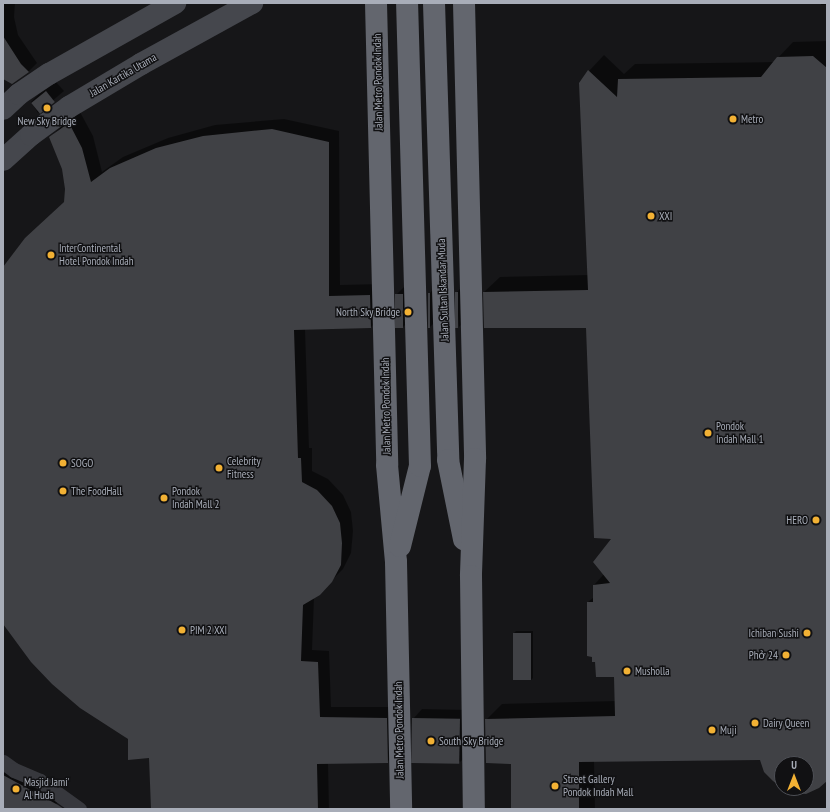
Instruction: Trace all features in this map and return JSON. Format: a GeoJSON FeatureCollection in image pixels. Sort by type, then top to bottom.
{"type":"FeatureCollection","features":[{"type":"Feature","properties":{"kind":"highway","name":"Jalan Metro Pondok Indah"},"geometry":{"type":"LineString","coordinates":[[376,3],[387,465],[396,562],[401,809]]}},
{"type":"Feature","properties":{"kind":"highway"},"geometry":{"type":"LineString","coordinates":[[396,562],[420,466],[407,3]]}},
{"type":"Feature","properties":{"kind":"highway","name":"Jalan Sultan Iskandar Muda"},"geometry":{"type":"LineString","coordinates":[[434,3],[448,460],[471,576]]}},
{"type":"Feature","properties":{"kind":"highway"},"geometry":{"type":"LineString","coordinates":[[464,3],[475,459],[471,576],[474,809]]}},
{"type":"Feature","properties":{"kind":"main road"},"geometry":{"type":"LineString","coordinates":[[3,109],[19,94],[49,74],[175,3]]}},
{"type":"Feature","properties":{"kind":"main road","name":"Jalan Kartika Utama"},"geometry":{"type":"LineString","coordinates":[[3,160],[31,135],[69,107],[141,64],[252,3]]}},
{"type":"Feature","properties":{"kind":"street"},"geometry":{"type":"LineString","coordinates":[[3,762],[14,770],[40,781],[77,808]]}},
{"type":"Feature","properties":{"kind":"building"},"geometry":{"type":"Polygon","coordinates":[[[3,36],[21,64],[29,72],[12,84],[3,79],[3,36]]]}},
{"type":"Feature","properties":{"kind":"building","name":"Pondok Indah Mall 1"},"geometry":{"type":"Polygon","coordinates":[[[813,56],[827,68],[827,781],[814,790],[814,756],[774,756],[774,782],[764,772],[760,760],[579,762],[579,809],[511,809],[511,764],[486,763],[485,719],[615,716],[614,677],[596,677],[595,662],[592,662],[592,657],[587,656],[587,602],[593,602],[593,585],[610,583],[593,562],[611,539],[594,538],[586,328],[484,328],[483,292],[588,290],[579,83],[588,70],[617,97],[618,79],[761,77],[777,57],[813,56]]]}},
{"type":"Feature","properties":{"kind":"building"},"geometry":{"type":"Polygon","coordinates":[[[46,91],[55,102],[40,114],[31,103],[46,91]]]}},
{"type":"Feature","properties":{"kind":"building","name":"Pondok Indah Mall 2"},"geometry":{"type":"Polygon","coordinates":[[[69,123],[82,148],[91,182],[110,168],[156,148],[203,136],[272,129],[329,142],[329,296],[370,295],[371,328],[294,330],[298,458],[301,458],[302,482],[317,490],[332,506],[340,523],[342,543],[341,565],[332,582],[320,595],[303,605],[301,661],[318,662],[320,717],[387,718],[388,763],[317,764],[318,809],[151,809],[149,758],[128,760],[128,739],[80,708],[52,684],[31,662],[3,624],[3,267],[25,238],[64,202],[65,189],[62,169],[49,137],[69,123]]]}},
{"type":"Feature","properties":{"kind":"building"},"geometry":{"type":"Polygon","coordinates":[[[455,292],[458,292],[458,328],[455,328],[455,292]]]}},
{"type":"Feature","properties":{"kind":"building"},"geometry":{"type":"Polygon","coordinates":[[[428,293],[430,293],[430,328],[428,328],[428,293]]]}},
{"type":"Feature","properties":{"kind":"building"},"geometry":{"type":"Polygon","coordinates":[[[395,294],[403,294],[403,328],[395,328],[395,294]]]}},
{"type":"Feature","properties":{"kind":"building"},"geometry":{"type":"Polygon","coordinates":[[[513,633],[531,633],[531,680],[513,680],[513,633]]]}},
{"type":"Feature","properties":{"kind":"building"},"geometry":{"type":"Polygon","coordinates":[[[412,718],[460,719],[459,764],[411,763],[412,718]]]}},
{"type":"Feature","properties":{"kind":"building","name":"Masjid Jami' Al Huda"},"geometry":{"type":"Polygon","coordinates":[[[3,775],[58,805],[64,809],[3,809],[3,775]]]}},
{"type":"Feature","properties":{"kind":"place","name":"New Sky Bridge"},"geometry":{"type":"Point","coordinates":[47,108]}},
{"type":"Feature","properties":{"kind":"place","name":"Metro"},"geometry":{"type":"Point","coordinates":[733,119]}},
{"type":"Feature","properties":{"kind":"place","name":"XXI"},"geometry":{"type":"Point","coordinates":[651,216]}},
{"type":"Feature","properties":{"kind":"place","name":"InterContinental Hotel Pondok Indah"},"geometry":{"type":"Point","coordinates":[51,255]}},
{"type":"Feature","properties":{"kind":"place","name":"North Sky Bridge"},"geometry":{"type":"Point","coordinates":[408,312]}},
{"type":"Feature","properties":{"kind":"place","name":"Pondok Indah Mall 1"},"geometry":{"type":"Point","coordinates":[708,433]}},
{"type":"Feature","properties":{"kind":"place","name":"SOGO"},"geometry":{"type":"Point","coordinates":[63,463]}},
{"type":"Feature","properties":{"kind":"place","name":"Celebrity Fitness"},"geometry":{"type":"Point","coordinates":[219,468]}},
{"type":"Feature","properties":{"kind":"place","name":"The FoodHall"},"geometry":{"type":"Point","coordinates":[63,491]}},
{"type":"Feature","properties":{"kind":"place","name":"Pondok Indah Mall 2"},"geometry":{"type":"Point","coordinates":[164,498]}},
{"type":"Feature","properties":{"kind":"place","name":"HERO"},"geometry":{"type":"Point","coordinates":[816,520]}},
{"type":"Feature","properties":{"kind":"place","name":"PIM 2 XXI"},"geometry":{"type":"Point","coordinates":[182,630]}},
{"type":"Feature","properties":{"kind":"place","name":"Ichiban Sushi"},"geometry":{"type":"Point","coordinates":[807,633]}},
{"type":"Feature","properties":{"kind":"place","name":"Phở 24"},"geometry":{"type":"Point","coordinates":[786,655]}},
{"type":"Feature","properties":{"kind":"place","name":"Musholla"},"geometry":{"type":"Point","coordinates":[627,671]}},
{"type":"Feature","properties":{"kind":"place","name":"Dairy Queen"},"geometry":{"type":"Point","coordinates":[755,723]}},
{"type":"Feature","properties":{"kind":"place","name":"Muji"},"geometry":{"type":"Point","coordinates":[712,730]}},
{"type":"Feature","properties":{"kind":"place","name":"South Sky Bridge"},"geometry":{"type":"Point","coordinates":[431,741]}},
{"type":"Feature","properties":{"kind":"place","name":"Street Gallery Pondok Indah Mall"},"geometry":{"type":"Point","coordinates":[555,786]}},
{"type":"Feature","properties":{"kind":"place","name":"Masjid Jami' Al Huda"},"geometry":{"type":"Point","coordinates":[16,789]}}]}
